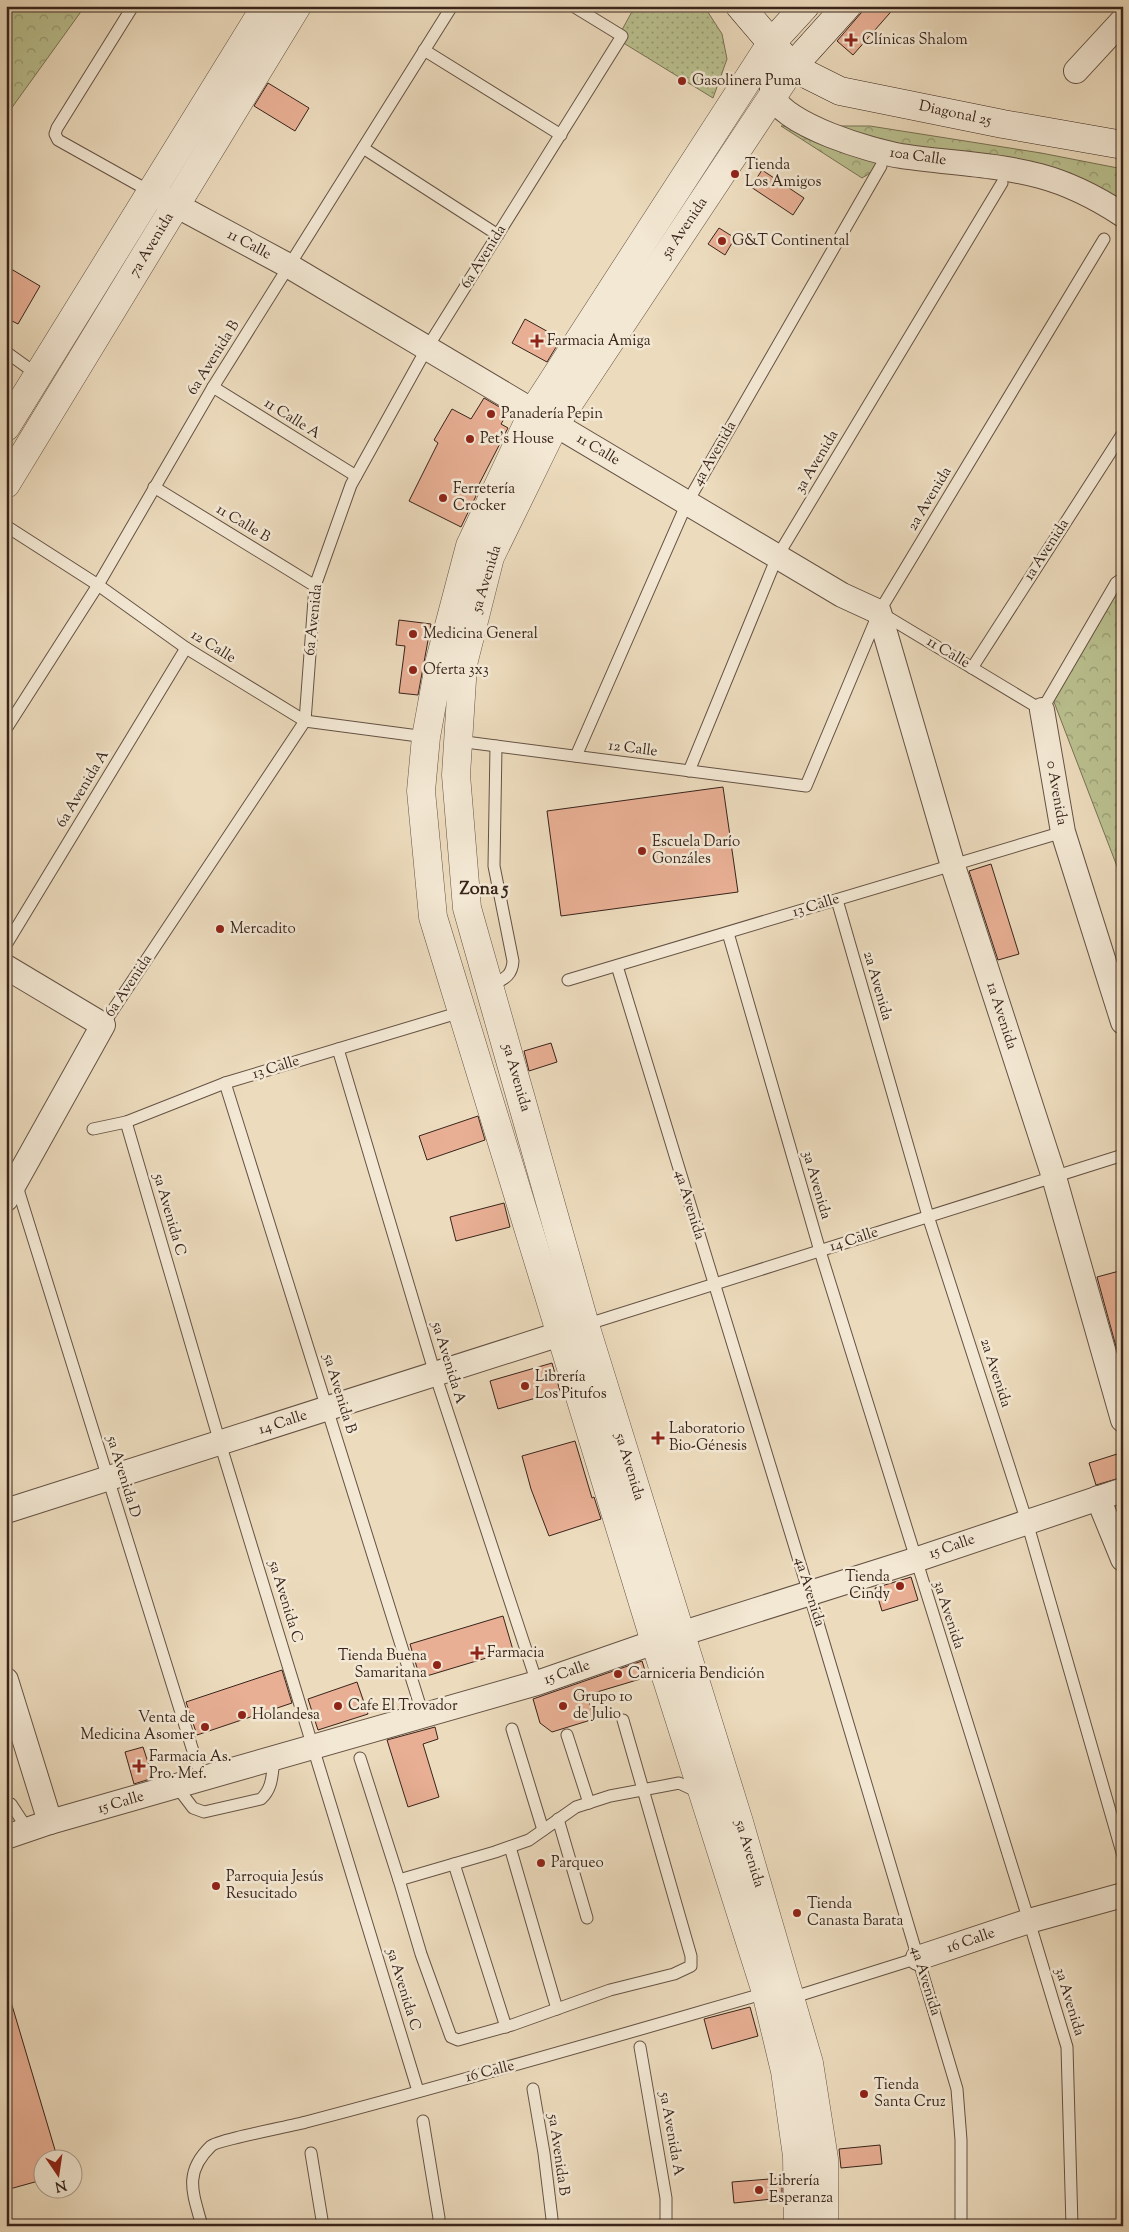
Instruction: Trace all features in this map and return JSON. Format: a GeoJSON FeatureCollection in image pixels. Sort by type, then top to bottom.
{"type":"FeatureCollection","features":[{"type":"Feature","properties":{"kind":"street","name":"7a Avenida"},"geometry":{"type":"LineString","coordinates":[[6,427],[266,6]]}},
{"type":"Feature","properties":{"kind":"street","name":"7a Avenida"},"geometry":{"type":"LineString","coordinates":[[6,484],[297,6]]}},
{"type":"Feature","properties":{"kind":"street"},"geometry":{"type":"LineString","coordinates":[[740,6],[792,67]]}},
{"type":"Feature","properties":{"kind":"street","name":"5a Avenida"},"geometry":{"type":"LineString","coordinates":[[805,6],[772,42],[544,418],[470,546],[440,660],[426,737],[421,791],[434,917],[461,1012],[691,1758],[690,1788],[809,2063],[824,2159],[824,2226]]}},
{"type":"Feature","properties":{"kind":"street","name":"5a Avenida"},"geometry":{"type":"LineString","coordinates":[[798,2226],[797,2156],[785,2071],[779,1996],[681,1634],[585,1325],[467,908],[456,775],[463,664],[490,557],[544,418],[792,67],[848,6]]}},
{"type":"Feature","properties":{"kind":"street"},"geometry":{"type":"LineString","coordinates":[[1076,71],[1123,20]]}},
{"type":"Feature","properties":{"kind":"street"},"geometry":{"type":"LineString","coordinates":[[772,42],[773,95]]}},
{"type":"Feature","properties":{"kind":"street","name":"Diagonal 25"},"geometry":{"type":"LineString","coordinates":[[792,67],[840,91],[1003,124],[1123,145]]}},
{"type":"Feature","properties":{"kind":"street","name":"10a Calle"},"geometry":{"type":"LineString","coordinates":[[773,95],[784,111],[804,125],[866,147],[900,156],[1012,170],[1041,176],[1084,192],[1123,215]]}},
{"type":"Feature","properties":{"kind":"street","name":"11 Calle"},"geometry":{"type":"LineString","coordinates":[[151,192],[289,266],[777,557],[842,595],[879,612]]}},
{"type":"Feature","properties":{"kind":"street","name":"1a Avenida"},"geometry":{"type":"LineString","coordinates":[[879,612],[953,866],[1054,1177],[1123,1420]]}},
{"type":"Feature","properties":{"kind":"street","name":"0 Avenida"},"geometry":{"type":"LineString","coordinates":[[1042,710],[1063,832],[1123,1022]]}},
{"type":"Feature","properties":{"kind":"street"},"geometry":{"type":"LineString","coordinates":[[6,967],[103,1025]]}},
{"type":"Feature","properties":{"kind":"street","name":"6a Avenida"},"geometry":{"type":"LineString","coordinates":[[11,1191],[103,1025]]}},
{"type":"Feature","properties":{"kind":"street","name":"14 Calle"},"geometry":{"type":"LineString","coordinates":[[6,1511],[560,1334]]}},
{"type":"Feature","properties":{"kind":"street","name":"15 Calle"},"geometry":{"type":"LineString","coordinates":[[17,1833],[537,1683],[655,1642],[915,1560],[1123,1490]]}},
{"type":"Feature","properties":{"kind":"street"},"geometry":{"type":"LineString","coordinates":[[1098,1498],[1123,1559]]}},
{"type":"Feature","properties":{"kind":"street"},"geometry":{"type":"LineString","coordinates":[[6,1680],[50,1822]]}},
{"type":"Feature","properties":{"kind":"street","name":"16 Calle"},"geometry":{"type":"LineString","coordinates":[[918,1958],[1029,1921],[1123,1895]]}},
{"type":"Feature","properties":{"kind":"lane"},"geometry":{"type":"LineString","coordinates":[[134,6],[55,134],[58,140],[151,192]]}},
{"type":"Feature","properties":{"kind":"lane","name":"6a Avenida B"},"geometry":{"type":"LineString","coordinates":[[6,729],[98,585],[213,387],[452,6]]}},
{"type":"Feature","properties":{"kind":"lane","name":"6a Avenida"},"geometry":{"type":"LineString","coordinates":[[103,1025],[305,721],[315,586],[351,485],[427,348],[622,36],[573,6]]}},
{"type":"Feature","properties":{"kind":"lane"},"geometry":{"type":"LineString","coordinates":[[424,50],[561,135]]}},
{"type":"Feature","properties":{"kind":"lane"},"geometry":{"type":"LineString","coordinates":[[363,148],[498,234]]}},
{"type":"Feature","properties":{"kind":"lane","name":"4a Avenida"},"geometry":{"type":"LineString","coordinates":[[576,756],[687,503],[881,166]]}},
{"type":"Feature","properties":{"kind":"lane","name":"3a Avenida"},"geometry":{"type":"LineString","coordinates":[[689,771],[777,557],[1002,183]]}},
{"type":"Feature","properties":{"kind":"lane","name":"2a Avenida"},"geometry":{"type":"LineString","coordinates":[[806,786],[879,612],[1104,240]]}},
{"type":"Feature","properties":{"kind":"lane"},"geometry":{"type":"LineString","coordinates":[[6,352],[38,375]]}},
{"type":"Feature","properties":{"kind":"lane","name":"11 Calle A"},"geometry":{"type":"LineString","coordinates":[[213,387],[356,476]]}},
{"type":"Feature","properties":{"kind":"lane","name":"1a Avenida"},"geometry":{"type":"LineString","coordinates":[[972,668],[1123,433]]}},
{"type":"Feature","properties":{"kind":"lane","name":"11 Calle B"},"geometry":{"type":"LineString","coordinates":[[154,487],[315,586]]}},
{"type":"Feature","properties":{"kind":"lane","name":"12 Calle"},"geometry":{"type":"LineString","coordinates":[[6,526],[98,585],[186,648],[305,721],[426,737]]}},
{"type":"Feature","properties":{"kind":"lane"},"geometry":{"type":"LineString","coordinates":[[1042,710],[1116,583],[1123,578]]}},
{"type":"Feature","properties":{"kind":"lane","name":"11 Calle"},"geometry":{"type":"LineString","coordinates":[[879,612],[1042,710]]}},
{"type":"Feature","properties":{"kind":"lane","name":"6a Avenida A"},"geometry":{"type":"LineString","coordinates":[[6,945],[186,648]]}},
{"type":"Feature","properties":{"kind":"lane","name":"12 Calle"},"geometry":{"type":"LineString","coordinates":[[457,741],[806,786]]}},
{"type":"Feature","properties":{"kind":"lane"},"geometry":{"type":"LineString","coordinates":[[490,986],[508,977],[513,970],[514,961],[494,866],[496,746]]}},
{"type":"Feature","properties":{"kind":"lane","name":"13 Calle"},"geometry":{"type":"LineString","coordinates":[[568,980],[1063,832]]}},
{"type":"Feature","properties":{"kind":"lane","name":"2a Avenida"},"geometry":{"type":"LineString","coordinates":[[836,900],[928,1216],[1027,1522],[1123,1856]]}},
{"type":"Feature","properties":{"kind":"lane","name":"3a Avenida"},"geometry":{"type":"LineString","coordinates":[[728,933],[820,1251],[1067,2047],[1072,2226]]}},
{"type":"Feature","properties":{"kind":"lane","name":"4a Avenida"},"geometry":{"type":"LineString","coordinates":[[617,966],[713,1284],[810,1593],[957,2089],[961,2140],[961,2226]]}},
{"type":"Feature","properties":{"kind":"lane","name":"13 Calle"},"geometry":{"type":"LineString","coordinates":[[93,1128],[126,1122],[225,1083],[461,1012]]}},
{"type":"Feature","properties":{"kind":"lane","name":"5a Avenida A"},"geometry":{"type":"LineString","coordinates":[[338,1050],[436,1374],[537,1683]]}},
{"type":"Feature","properties":{"kind":"lane","name":"5a Avenida B"},"geometry":{"type":"LineString","coordinates":[[225,1083],[423,1715]]}},
{"type":"Feature","properties":{"kind":"lane","name":"5a Avenida C"},"geometry":{"type":"LineString","coordinates":[[126,1122],[220,1443],[418,2091]]}},
{"type":"Feature","properties":{"kind":"lane","name":"14 Calle"},"geometry":{"type":"LineString","coordinates":[[585,1325],[1123,1155]]}},
{"type":"Feature","properties":{"kind":"lane","name":"5a Avenida D"},"geometry":{"type":"LineString","coordinates":[[11,1191],[108,1479],[202,1780]]}},
{"type":"Feature","properties":{"kind":"lane"},"geometry":{"type":"LineString","coordinates":[[360,1758],[421,1954],[451,2037],[458,2040],[506,2027],[610,1990],[674,1974],[691,1966],[691,1956],[622,1720]]}},
{"type":"Feature","properties":{"kind":"lane"},"geometry":{"type":"LineString","coordinates":[[512,1729],[543,1830]]}},
{"type":"Feature","properties":{"kind":"lane"},"geometry":{"type":"LineString","coordinates":[[567,1735],[588,1803]]}},
{"type":"Feature","properties":{"kind":"lane"},"geometry":{"type":"LineString","coordinates":[[177,1787],[190,1805],[198,1811],[204,1812],[261,1799],[268,1793],[274,1759]]}},
{"type":"Feature","properties":{"kind":"lane"},"geometry":{"type":"LineString","coordinates":[[399,1880],[529,1840],[576,1807],[588,1803],[626,1792],[690,1788]]}},
{"type":"Feature","properties":{"kind":"lane"},"geometry":{"type":"LineString","coordinates":[[6,1805],[11,1804],[18,1811],[17,1833]]}},
{"type":"Feature","properties":{"kind":"lane"},"geometry":{"type":"LineString","coordinates":[[558,1819],[587,1918]]}},
{"type":"Feature","properties":{"kind":"lane"},"geometry":{"type":"LineString","coordinates":[[510,1847],[557,2009]]}},
{"type":"Feature","properties":{"kind":"lane"},"geometry":{"type":"LineString","coordinates":[[454,1864],[506,2027]]}},
{"type":"Feature","properties":{"kind":"lane","name":"16 Calle"},"geometry":{"type":"LineString","coordinates":[[202,2226],[191,2182],[195,2167],[212,2144],[306,2122],[918,1958]]}},
{"type":"Feature","properties":{"kind":"lane","name":"5a Avenida A"},"geometry":{"type":"LineString","coordinates":[[640,2047],[666,2198],[666,2226]]}},
{"type":"Feature","properties":{"kind":"lane","name":"5a Avenida B"},"geometry":{"type":"LineString","coordinates":[[533,2089],[544,2153],[552,2219],[551,2226]]}},
{"type":"Feature","properties":{"kind":"lane"},"geometry":{"type":"LineString","coordinates":[[423,2121],[439,2218],[438,2226]]}},
{"type":"Feature","properties":{"kind":"lane"},"geometry":{"type":"LineString","coordinates":[[312,2153],[323,2226]]}},
{"type":"Feature","properties":{"kind":"green space"},"geometry":{"type":"Polygon","coordinates":[[[6,6],[85,6],[8,113],[6,113],[6,6]]]}},
{"type":"Feature","properties":{"kind":"green space"},"geometry":{"type":"Polygon","coordinates":[[[635,6],[704,6],[722,34],[727,59],[713,98],[617,39],[635,6]]]}},
{"type":"Feature","properties":{"kind":"green space"},"geometry":{"type":"Polygon","coordinates":[[[781,126],[870,126],[1041,153],[1123,169],[1123,223],[1081,198],[907,151],[862,178],[781,126]]]}},
{"type":"Feature","properties":{"kind":"green space"},"geometry":{"type":"Polygon","coordinates":[[[1123,576],[1123,882],[1049,689],[1123,576]]]}},
{"type":"Feature","properties":{"kind":"building"},"geometry":{"type":"Polygon","coordinates":[[[867,6],[896,6],[853,55],[837,41],[867,6]]]}},
{"type":"Feature","properties":{"kind":"building"},"geometry":{"type":"Polygon","coordinates":[[[268,83],[309,108],[295,131],[254,106],[268,83]]]}},
{"type":"Feature","properties":{"kind":"building"},"geometry":{"type":"Polygon","coordinates":[[[762,170],[804,198],[793,215],[751,187],[762,170]]]}},
{"type":"Feature","properties":{"kind":"building","name":"G&T Continental"},"geometry":{"type":"Polygon","coordinates":[[[719,228],[735,238],[725,255],[708,244],[719,228]]]}},
{"type":"Feature","properties":{"kind":"building"},"geometry":{"type":"Polygon","coordinates":[[[6,266],[40,286],[18,324],[6,318],[6,266]]]}},
{"type":"Feature","properties":{"kind":"building","name":"Farmacia Amiga"},"geometry":{"type":"Polygon","coordinates":[[[525,319],[561,339],[547,362],[512,343],[525,319]]]}},
{"type":"Feature","properties":{"kind":"building"},"geometry":{"type":"Polygon","coordinates":[[[484,398],[508,412],[501,424],[508,428],[474,494],[476,496],[461,527],[409,501],[438,443],[434,440],[452,409],[471,419],[484,398]]]}},
{"type":"Feature","properties":{"kind":"building"},"geometry":{"type":"Polygon","coordinates":[[[399,620],[431,624],[418,695],[399,693],[405,646],[396,645],[399,620]]]}},
{"type":"Feature","properties":{"kind":"building","name":"Escuela Darío Gonzáles"},"geometry":{"type":"Polygon","coordinates":[[[723,787],[738,892],[561,916],[547,811],[723,787]]]}},
{"type":"Feature","properties":{"kind":"building"},"geometry":{"type":"Polygon","coordinates":[[[991,864],[1019,954],[998,960],[969,871],[991,864]]]}},
{"type":"Feature","properties":{"kind":"building"},"geometry":{"type":"Polygon","coordinates":[[[551,1043],[557,1062],[529,1071],[524,1051],[551,1043]]]}},
{"type":"Feature","properties":{"kind":"building"},"geometry":{"type":"Polygon","coordinates":[[[478,1116],[485,1140],[427,1160],[419,1136],[478,1116]]]}},
{"type":"Feature","properties":{"kind":"building"},"geometry":{"type":"Polygon","coordinates":[[[504,1203],[510,1227],[456,1241],[450,1217],[504,1203]]]}},
{"type":"Feature","properties":{"kind":"building"},"geometry":{"type":"Polygon","coordinates":[[[1123,1270],[1123,1360],[1120,1361],[1097,1277],[1123,1270]]]}},
{"type":"Feature","properties":{"kind":"building","name":"Librería Los Pitufos"},"geometry":{"type":"Polygon","coordinates":[[[552,1363],[560,1391],[498,1409],[490,1381],[552,1363]]]}},
{"type":"Feature","properties":{"kind":"building"},"geometry":{"type":"Polygon","coordinates":[[[575,1441],[592,1498],[594,1497],[601,1519],[549,1536],[531,1489],[522,1456],[575,1441]]]}},
{"type":"Feature","properties":{"kind":"building"},"geometry":{"type":"Polygon","coordinates":[[[1117,1454],[1123,1477],[1096,1485],[1089,1463],[1117,1454]]]}},
{"type":"Feature","properties":{"kind":"building"},"geometry":{"type":"Polygon","coordinates":[[[911,1577],[918,1600],[882,1611],[875,1588],[911,1577]]]}},
{"type":"Feature","properties":{"kind":"building"},"geometry":{"type":"Polygon","coordinates":[[[503,1616],[513,1650],[420,1678],[410,1644],[503,1616]]]}},
{"type":"Feature","properties":{"kind":"building","name":"Grupo 1o de Julio"},"geometry":{"type":"Polygon","coordinates":[[[642,1661],[647,1677],[587,1695],[594,1719],[552,1732],[540,1723],[533,1699],[642,1661]]]}},
{"type":"Feature","properties":{"kind":"building"},"geometry":{"type":"Polygon","coordinates":[[[282,1670],[292,1703],[197,1735],[186,1702],[282,1670]]]}},
{"type":"Feature","properties":{"kind":"building","name":"Cafe El Trovador"},"geometry":{"type":"Polygon","coordinates":[[[357,1682],[368,1714],[318,1730],[308,1699],[357,1682]]]}},
{"type":"Feature","properties":{"kind":"building"},"geometry":{"type":"Polygon","coordinates":[[[435,1727],[438,1739],[423,1744],[439,1797],[408,1807],[387,1740],[435,1727]]]}},
{"type":"Feature","properties":{"kind":"building","name":"Farmacia As. Pro. Mef."},"geometry":{"type":"Polygon","coordinates":[[[143,1747],[153,1778],[134,1784],[125,1752],[143,1747]]]}},
{"type":"Feature","properties":{"kind":"building"},"geometry":{"type":"Polygon","coordinates":[[[11,2002],[55,2150],[32,2150],[32,2183],[6,2190],[6,2003],[11,2002]]]}},
{"type":"Feature","properties":{"kind":"building"},"geometry":{"type":"Polygon","coordinates":[[[750,2007],[758,2036],[712,2049],[704,2019],[750,2007]]]}},
{"type":"Feature","properties":{"kind":"building"},"geometry":{"type":"Polygon","coordinates":[[[880,2145],[882,2164],[841,2168],[839,2149],[880,2145]]]}},
{"type":"Feature","properties":{"kind":"building","name":"Librería Esperanza"},"geometry":{"type":"Polygon","coordinates":[[[782,2178],[782,2198],[734,2203],[732,2182],[782,2178]]]}},
{"type":"Feature","properties":{"kind":"place","name":"Clínicas Shalom"},"geometry":{"type":"Point","coordinates":[851,40]}},
{"type":"Feature","properties":{"kind":"place","name":"Gasolinera Puma"},"geometry":{"type":"Point","coordinates":[682,81]}},
{"type":"Feature","properties":{"kind":"place","name":"Tienda Los Amigos"},"geometry":{"type":"Point","coordinates":[735,174]}},
{"type":"Feature","properties":{"kind":"place","name":"G&T Continental"},"geometry":{"type":"Point","coordinates":[722,241]}},
{"type":"Feature","properties":{"kind":"place","name":"Farmacia Amiga"},"geometry":{"type":"Point","coordinates":[537,341]}},
{"type":"Feature","properties":{"kind":"place","name":"Panadería Pepin"},"geometry":{"type":"Point","coordinates":[491,414]}},
{"type":"Feature","properties":{"kind":"place","name":"Pet's House"},"geometry":{"type":"Point","coordinates":[470,439]}},
{"type":"Feature","properties":{"kind":"place","name":"Ferretería Crocker"},"geometry":{"type":"Point","coordinates":[443,498]}},
{"type":"Feature","properties":{"kind":"place","name":"Medicina General"},"geometry":{"type":"Point","coordinates":[413,634]}},
{"type":"Feature","properties":{"kind":"place","name":"Oferta 3x3"},"geometry":{"type":"Point","coordinates":[413,670]}},
{"type":"Feature","properties":{"kind":"place","name":"Escuela Darío Gonzáles"},"geometry":{"type":"Point","coordinates":[642,851]}},
{"type":"Feature","properties":{"kind":"place","name":"Mercadito"},"geometry":{"type":"Point","coordinates":[220,929]}},
{"type":"Feature","properties":{"kind":"place","name":"Librería Los Pitufos"},"geometry":{"type":"Point","coordinates":[525,1386]}},
{"type":"Feature","properties":{"kind":"place","name":"Laboratorio Bio-Génesis"},"geometry":{"type":"Point","coordinates":[658,1438]}},
{"type":"Feature","properties":{"kind":"place","name":"Tienda Cindy"},"geometry":{"type":"Point","coordinates":[900,1586]}},
{"type":"Feature","properties":{"kind":"place","name":"Farmacia"},"geometry":{"type":"Point","coordinates":[477,1653]}},
{"type":"Feature","properties":{"kind":"place","name":"Tienda Buena Samaritana"},"geometry":{"type":"Point","coordinates":[437,1665]}},
{"type":"Feature","properties":{"kind":"place","name":"Carniceria Bendición"},"geometry":{"type":"Point","coordinates":[618,1674]}},
{"type":"Feature","properties":{"kind":"place","name":"Cafe El Trovador"},"geometry":{"type":"Point","coordinates":[338,1706]}},
{"type":"Feature","properties":{"kind":"place","name":"Grupo 1o de Julio"},"geometry":{"type":"Point","coordinates":[563,1706]}},
{"type":"Feature","properties":{"kind":"place","name":"Holandesa"},"geometry":{"type":"Point","coordinates":[242,1715]}},
{"type":"Feature","properties":{"kind":"place","name":"Venta de Medicina Asomer"},"geometry":{"type":"Point","coordinates":[205,1727]}},
{"type":"Feature","properties":{"kind":"place","name":"Farmacia As. Pro. Mef."},"geometry":{"type":"Point","coordinates":[139,1766]}},
{"type":"Feature","properties":{"kind":"place","name":"Parqueo"},"geometry":{"type":"Point","coordinates":[541,1863]}},
{"type":"Feature","properties":{"kind":"place","name":"Parroquia Jesús Resucitado"},"geometry":{"type":"Point","coordinates":[216,1886]}},
{"type":"Feature","properties":{"kind":"place","name":"Tienda Canasta Barata"},"geometry":{"type":"Point","coordinates":[797,1913]}},
{"type":"Feature","properties":{"kind":"place","name":"Tienda Santa Cruz"},"geometry":{"type":"Point","coordinates":[864,2094]}},
{"type":"Feature","properties":{"kind":"place","name":"Librería Esperanza"},"geometry":{"type":"Point","coordinates":[759,2190]}},
{"type":"Feature","properties":{"kind":"district","name":"Zona 5"},"geometry":{"type":"Point","coordinates":[484,890]}}]}
